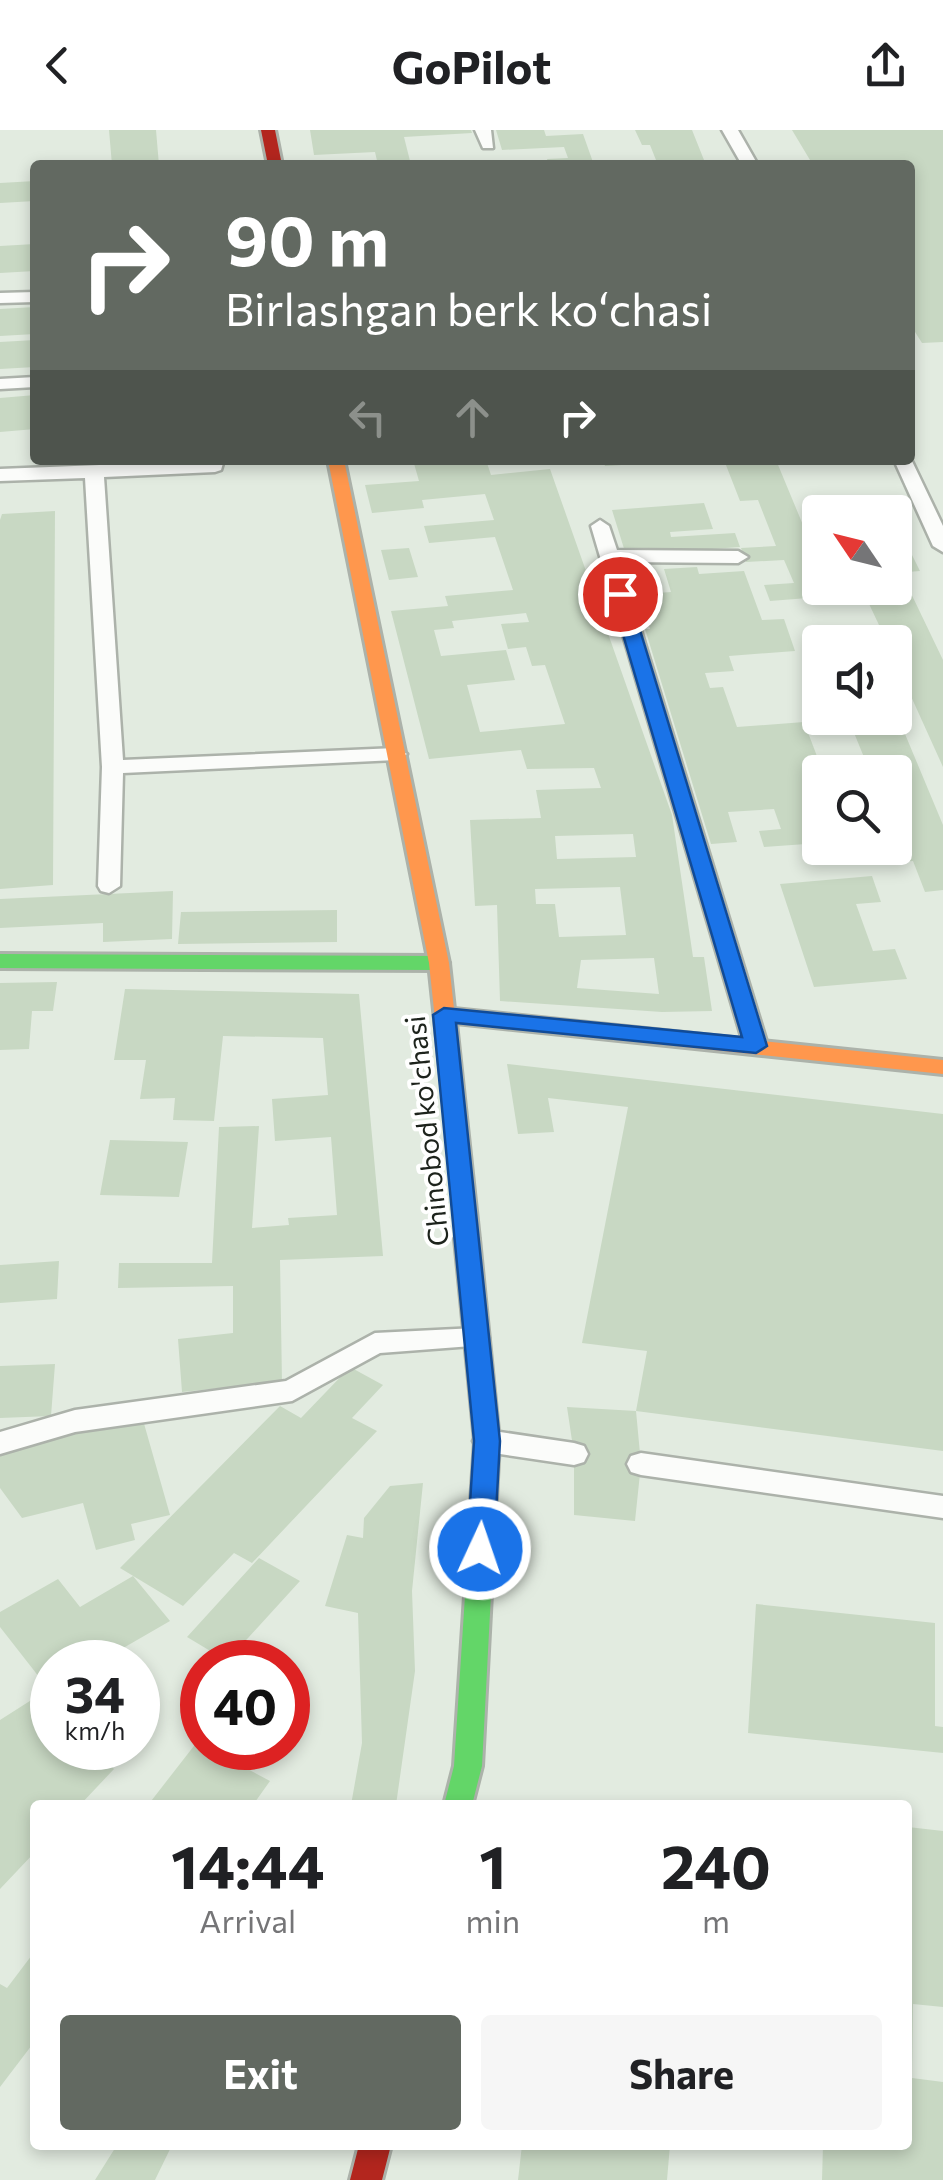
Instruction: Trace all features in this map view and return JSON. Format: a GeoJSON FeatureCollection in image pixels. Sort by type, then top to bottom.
{"type":"FeatureCollection","features":[{"type":"Feature","properties":{"kind":"street"},"geometry":{"type":"LineString","coordinates":[[268,130],[274,160]]}},
{"type":"Feature","properties":{"kind":"street","name":"Chinobod ko'chasi"},"geometry":{"type":"LineString","coordinates":[[337,465],[439,963],[487,1441],[468,1766],[459,1800]]}},
{"type":"Feature","properties":{"kind":"street"},"geometry":{"type":"LineString","coordinates":[[0,962],[439,963]]}},
{"type":"Feature","properties":{"kind":"street"},"geometry":{"type":"LineString","coordinates":[[444,1015],[943,1067]]}},
{"type":"Feature","properties":{"kind":"street"},"geometry":{"type":"LineString","coordinates":[[366,2180],[374,2150]]}},
{"type":"Feature","properties":{"kind":"lane"},"geometry":{"type":"LineString","coordinates":[[730,130],[747,160]]}},
{"type":"Feature","properties":{"kind":"lane"},"geometry":{"type":"LineString","coordinates":[[0,298],[30,297]]}},
{"type":"Feature","properties":{"kind":"lane"},"geometry":{"type":"LineString","coordinates":[[0,384],[30,382]]}},
{"type":"Feature","properties":{"kind":"lane"},"geometry":{"type":"LineString","coordinates":[[0,475],[215,465]]}},
{"type":"Feature","properties":{"kind":"lane"},"geometry":{"type":"LineString","coordinates":[[905,465],[943,546]]}},
{"type":"Feature","properties":{"kind":"lane"},"geometry":{"type":"LineString","coordinates":[[94,472],[113,768],[109,886]]}},
{"type":"Feature","properties":{"kind":"lane"},"geometry":{"type":"LineString","coordinates":[[600,526],[756,1046]]}},
{"type":"Feature","properties":{"kind":"lane"},"geometry":{"type":"LineString","coordinates":[[609,556],[738,557]]}},
{"type":"Feature","properties":{"kind":"lane"},"geometry":{"type":"LineString","coordinates":[[113,768],[396,754]]}},
{"type":"Feature","properties":{"kind":"lane"},"geometry":{"type":"LineString","coordinates":[[0,1442],[75,1421],[292,1391],[374,1342],[476,1338]]}},
{"type":"Feature","properties":{"kind":"lane"},"geometry":{"type":"LineString","coordinates":[[487,1441],[574,1454]]}},
{"type":"Feature","properties":{"kind":"lane"},"geometry":{"type":"LineString","coordinates":[[641,1464],[943,1507]]}},
{"type":"Feature","properties":{"kind":"building"},"geometry":{"type":"Polygon","coordinates":[[[109,130],[156,130],[159,160],[112,160],[109,130]]]}},
{"type":"Feature","properties":{"kind":"building"},"geometry":{"type":"Polygon","coordinates":[[[310,130],[472,133],[404,137],[410,160],[377,160],[375,152],[314,155],[310,130]]]}},
{"type":"Feature","properties":{"kind":"building"},"geometry":{"type":"Polygon","coordinates":[[[496,130],[544,130],[546,136],[583,134],[592,160],[547,160],[568,158],[564,147],[502,150],[496,130]]]}},
{"type":"Feature","properties":{"kind":"building"},"geometry":{"type":"Polygon","coordinates":[[[635,130],[692,130],[704,160],[656,160],[650,145],[642,145],[635,130]]]}},
{"type":"Feature","properties":{"kind":"building"},"geometry":{"type":"Polygon","coordinates":[[[792,130],[943,130],[943,342],[922,343],[915,332],[915,160],[810,160],[792,130]]]}},
{"type":"Feature","properties":{"kind":"building"},"geometry":{"type":"Polygon","coordinates":[[[30,181],[30,201],[0,203],[0,183],[30,181]]]}},
{"type":"Feature","properties":{"kind":"building"},"geometry":{"type":"Polygon","coordinates":[[[30,244],[30,271],[0,273],[0,246],[30,244]]]}},
{"type":"Feature","properties":{"kind":"building"},"geometry":{"type":"Polygon","coordinates":[[[30,307],[30,334],[0,336],[0,309],[30,307]]]}},
{"type":"Feature","properties":{"kind":"building"},"geometry":{"type":"Polygon","coordinates":[[[30,340],[30,367],[0,369],[0,342],[30,340]]]}},
{"type":"Feature","properties":{"kind":"building"},"geometry":{"type":"Polygon","coordinates":[[[30,395],[30,429],[0,432],[0,398],[30,395]]]}},
{"type":"Feature","properties":{"kind":"building"},"geometry":{"type":"Polygon","coordinates":[[[414,465],[488,465],[491,475],[550,469],[672,815],[693,957],[704,957],[712,1011],[662,1012],[500,1001],[497,905],[475,906],[470,820],[541,818],[536,790],[601,788],[594,768],[527,769],[521,750],[429,759],[391,611],[448,606],[445,596],[513,590],[495,537],[429,543],[424,526],[494,520],[485,494],[422,500],[424,508],[372,513],[365,485],[419,481],[414,465]],[[526,613],[452,621],[454,628],[434,630],[441,656],[506,650],[515,680],[467,685],[480,732],[565,724],[545,665],[532,666],[526,647],[508,649],[501,624],[529,622],[526,613]],[[633,834],[555,836],[557,859],[636,857],[633,834]],[[620,887],[535,889],[536,904],[555,904],[559,937],[626,935],[620,887]],[[654,958],[581,960],[577,988],[659,994],[654,958]]]}},
{"type":"Feature","properties":{"kind":"building"},"geometry":{"type":"Polygon","coordinates":[[[726,465],[778,465],[802,523],[802,598],[770,601],[764,585],[794,583],[784,560],[746,562],[741,548],[776,546],[758,500],[740,501],[726,465]]]}},
{"type":"Feature","properties":{"kind":"building"},"geometry":{"type":"Polygon","coordinates":[[[704,503],[713,529],[670,532],[671,537],[735,533],[740,547],[626,555],[612,510],[704,503]]]}},
{"type":"Feature","properties":{"kind":"building"},"geometry":{"type":"Polygon","coordinates":[[[55,511],[53,885],[0,889],[0,520],[2,514],[55,511]]]}},
{"type":"Feature","properties":{"kind":"building"},"geometry":{"type":"Polygon","coordinates":[[[409,548],[418,577],[389,580],[381,550],[409,548]]]}},
{"type":"Feature","properties":{"kind":"building"},"geometry":{"type":"Polygon","coordinates":[[[912,555],[920,571],[912,572],[912,555]]]}},
{"type":"Feature","properties":{"kind":"building"},"geometry":{"type":"Polygon","coordinates":[[[697,567],[699,574],[744,571],[762,620],[784,619],[795,651],[729,656],[734,671],[705,673],[710,688],[723,687],[737,727],[802,722],[802,735],[809,735],[817,755],[802,755],[802,844],[764,847],[759,831],[781,829],[774,809],[728,812],[737,842],[711,844],[645,629],[650,629],[631,569],[649,568],[657,593],[671,592],[664,569],[697,567]]]}},
{"type":"Feature","properties":{"kind":"building"},"geometry":{"type":"Polygon","coordinates":[[[912,595],[943,660],[943,767],[912,699],[912,625],[879,625],[870,605],[912,605],[912,595]]]}},
{"type":"Feature","properties":{"kind":"building"},"geometry":{"type":"Polygon","coordinates":[[[855,735],[905,735],[943,825],[943,890],[925,892],[912,861],[912,755],[863,755],[855,735]]]}},
{"type":"Feature","properties":{"kind":"building"},"geometry":{"type":"Polygon","coordinates":[[[872,876],[881,902],[856,904],[873,951],[895,949],[907,979],[814,987],[780,884],[872,876]]]}},
{"type":"Feature","properties":{"kind":"building"},"geometry":{"type":"Polygon","coordinates":[[[173,891],[172,939],[103,942],[103,923],[0,928],[0,899],[173,891]]]}},
{"type":"Feature","properties":{"kind":"building"},"geometry":{"type":"Polygon","coordinates":[[[337,910],[337,942],[178,944],[181,912],[337,910]]]}},
{"type":"Feature","properties":{"kind":"building"},"geometry":{"type":"Polygon","coordinates":[[[57,982],[53,1011],[32,1011],[29,1049],[0,1050],[0,983],[57,982]]]}},
{"type":"Feature","properties":{"kind":"building"},"geometry":{"type":"Polygon","coordinates":[[[125,989],[359,994],[383,1256],[280,1260],[282,1382],[182,1392],[178,1339],[233,1333],[233,1286],[118,1288],[119,1263],[212,1263],[219,1127],[259,1126],[252,1228],[289,1225],[288,1218],[337,1215],[331,1137],[275,1141],[272,1099],[328,1095],[323,1038],[223,1036],[214,1121],[173,1120],[175,1098],[140,1099],[146,1060],[114,1060],[125,989]]]}},
{"type":"Feature","properties":{"kind":"building"},"geometry":{"type":"Polygon","coordinates":[[[507,1064],[943,1114],[943,1451],[636,1411],[647,1351],[582,1343],[628,1107],[548,1098],[554,1132],[518,1134],[507,1064]]]}},
{"type":"Feature","properties":{"kind":"building"},"geometry":{"type":"Polygon","coordinates":[[[110,1140],[188,1142],[179,1197],[100,1195],[110,1140]]]}},
{"type":"Feature","properties":{"kind":"building"},"geometry":{"type":"Polygon","coordinates":[[[59,1261],[57,1299],[0,1303],[0,1265],[59,1261]]]}},
{"type":"Feature","properties":{"kind":"building"},"geometry":{"type":"Polygon","coordinates":[[[55,1364],[51,1416],[0,1418],[0,1366],[55,1364]]]}},
{"type":"Feature","properties":{"kind":"building"},"geometry":{"type":"Polygon","coordinates":[[[350,1367],[383,1385],[352,1418],[377,1431],[252,1563],[234,1553],[183,1606],[120,1568],[280,1406],[301,1418],[350,1367]]]}},
{"type":"Feature","properties":{"kind":"building"},"geometry":{"type":"Polygon","coordinates":[[[567,1407],[636,1411],[641,1464],[635,1521],[574,1515],[574,1454],[567,1407]]]}},
{"type":"Feature","properties":{"kind":"building"},"geometry":{"type":"Polygon","coordinates":[[[141,1413],[170,1515],[131,1524],[135,1540],[96,1550],[83,1503],[22,1518],[0,1488],[0,1445],[141,1413]]]}},
{"type":"Feature","properties":{"kind":"building"},"geometry":{"type":"Polygon","coordinates":[[[423,1483],[412,1591],[415,1671],[397,1800],[352,1800],[362,1743],[358,1613],[325,1606],[347,1535],[363,1538],[364,1518],[390,1486],[423,1483]]]}},
{"type":"Feature","properties":{"kind":"building"},"geometry":{"type":"Polygon","coordinates":[[[259,1558],[300,1581],[246,1640],[187,1637],[259,1558]]]}},
{"type":"Feature","properties":{"kind":"building"},"geometry":{"type":"Polygon","coordinates":[[[133,1576],[170,1621],[137,1640],[30,1640],[30,1665],[0,1627],[0,1612],[58,1579],[80,1607],[133,1576]]]}},
{"type":"Feature","properties":{"kind":"building"},"geometry":{"type":"Polygon","coordinates":[[[756,1604],[935,1623],[935,1726],[943,1727],[943,1753],[748,1733],[756,1604]]]}},
{"type":"Feature","properties":{"kind":"building"},"geometry":{"type":"Polygon","coordinates":[[[30,1701],[30,1770],[113,1770],[85,1800],[30,1800],[30,1857],[0,1889],[0,1720],[30,1701]]]}},
{"type":"Feature","properties":{"kind":"building"},"geometry":{"type":"Polygon","coordinates":[[[180,1764],[180,1770],[249,1770],[270,1781],[257,1800],[152,1800],[180,1764]]]}},
{"type":"Feature","properties":{"kind":"building"},"geometry":{"type":"Polygon","coordinates":[[[912,1827],[943,1831],[943,2007],[913,2004],[912,2078],[912,1827]]]}},
{"type":"Feature","properties":{"kind":"building"},"geometry":{"type":"Polygon","coordinates":[[[30,1958],[30,2048],[0,2087],[0,1984],[7,1988],[30,1958]]]}},
{"type":"Feature","properties":{"kind":"building"},"geometry":{"type":"Polygon","coordinates":[[[912,2078],[943,2082],[943,2180],[822,2180],[823,2150],[912,2150],[912,2078]]]}},
{"type":"Feature","properties":{"kind":"building"},"geometry":{"type":"Polygon","coordinates":[[[114,2150],[170,2150],[155,2180],[95,2180],[114,2150]]]}},
{"type":"Feature","properties":{"kind":"building"},"geometry":{"type":"Polygon","coordinates":[[[521,2150],[670,2150],[667,2180],[518,2180],[521,2150]]]}},
{"type":"Feature","properties":{"kind":"traffic: fast"},"geometry":{"type":"LineString","coordinates":[[0,961],[439,963]]}},
{"type":"Feature","properties":{"kind":"traffic: fast"},"geometry":{"type":"LineString","coordinates":[[459,1800],[468,1766],[487,1441],[467,1239]]}},
{"type":"Feature","properties":{"kind":"traffic: slow"},"geometry":{"type":"LineString","coordinates":[[337,465],[439,963],[467,1239]]}},
{"type":"Feature","properties":{"kind":"traffic: slow"},"geometry":{"type":"LineString","coordinates":[[444,1015],[943,1067]]}},
{"type":"Feature","properties":{"kind":"traffic: jam"},"geometry":{"type":"LineString","coordinates":[[268,130],[274,160]]}},
{"type":"Feature","properties":{"kind":"traffic: jam"},"geometry":{"type":"LineString","coordinates":[[366,2180],[374,2150]]}},
{"type":"Feature","properties":{"kind":"route"},"geometry":{"type":"LineString","coordinates":[[480,1549],[487,1441],[444,1015],[756,1046],[620,594]]}}]}
